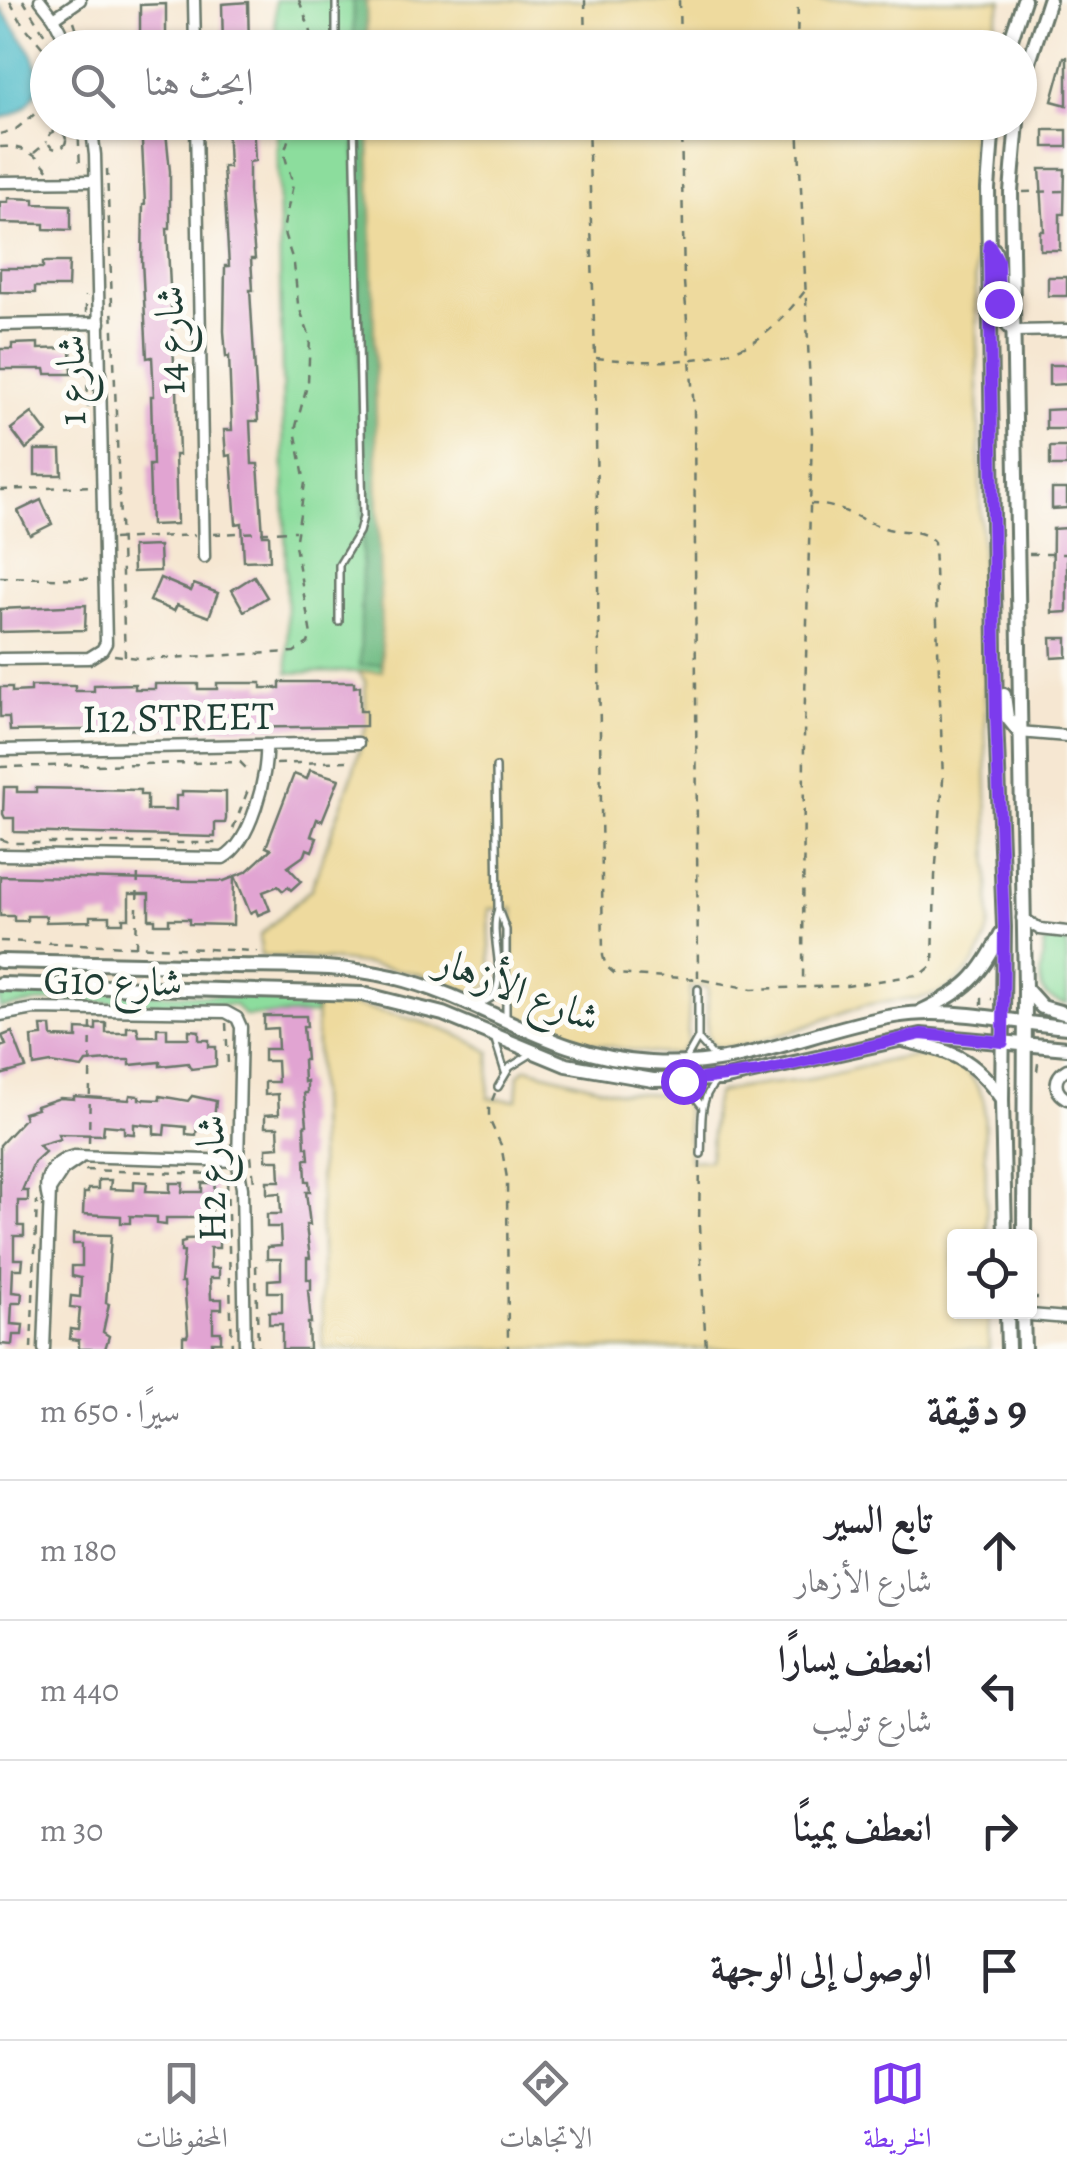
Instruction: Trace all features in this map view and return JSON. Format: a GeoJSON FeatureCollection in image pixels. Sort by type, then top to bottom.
{"type":"FeatureCollection","features":[{"type":"Feature","properties":{"kind":"street"},"geometry":{"type":"LineString","coordinates":[[40,0],[60,30]]}},
{"type":"Feature","properties":{"kind":"street"},"geometry":{"type":"LineString","coordinates":[[54,18],[80,0]]}},
{"type":"Feature","properties":{"kind":"street"},"geometry":{"type":"LineString","coordinates":[[194,0],[195,30]]}},
{"type":"Feature","properties":{"kind":"street"},"geometry":{"type":"LineString","coordinates":[[1014,30],[1024,0]]}},
{"type":"Feature","properties":{"kind":"street"},"geometry":{"type":"LineString","coordinates":[[1037,35],[1049,0]]}},
{"type":"Feature","properties":{"kind":"street","name":"شارع 1"},"geometry":{"type":"LineString","coordinates":[[0,659],[90,658],[102,650],[107,636],[92,140]]}},
{"type":"Feature","properties":{"kind":"street","name":"شارع 14"},"geometry":{"type":"LineString","coordinates":[[196,140],[204,556]]}},
{"type":"Feature","properties":{"kind":"street"},"geometry":{"type":"LineString","coordinates":[[991,140],[989,244],[1004,927],[1002,1100],[1006,1229]]}},
{"type":"Feature","properties":{"kind":"street"},"geometry":{"type":"LineString","coordinates":[[1016,140],[1012,192],[1024,1229]]}},
{"type":"Feature","properties":{"kind":"street"},"geometry":{"type":"LineString","coordinates":[[0,182],[95,180]]}},
{"type":"Feature","properties":{"kind":"street"},"geometry":{"type":"LineString","coordinates":[[989,244],[998,260],[1000,309],[1014,331]]}},
{"type":"Feature","properties":{"kind":"street"},"geometry":{"type":"LineString","coordinates":[[0,325],[100,323]]}},
{"type":"Feature","properties":{"kind":"street"},"geometry":{"type":"LineString","coordinates":[[1014,331],[1067,330]]}},
{"type":"Feature","properties":{"kind":"street"},"geometry":{"type":"LineString","coordinates":[[996,645],[1004,660],[1006,710],[1019,732]]}},
{"type":"Feature","properties":{"kind":"street"},"geometry":{"type":"LineString","coordinates":[[1019,732],[1067,736]]}},
{"type":"Feature","properties":{"kind":"street","name":"I12 STREET"},"geometry":{"type":"LineString","coordinates":[[0,750],[358,743]]}},
{"type":"Feature","properties":{"kind":"street"},"geometry":{"type":"LineString","coordinates":[[0,854],[212,860],[232,853],[240,844],[262,785],[266,745]]}},
{"type":"Feature","properties":{"kind":"street"},"geometry":{"type":"LineString","coordinates":[[1022,918],[1040,929],[1067,932]]}},
{"type":"Feature","properties":{"kind":"street"},"geometry":{"type":"LineString","coordinates":[[916,1013],[970,984],[986,964],[1004,927]]}},
{"type":"Feature","properties":{"kind":"street","name":"شارع الأزهار"},"geometry":{"type":"LineString","coordinates":[[0,963],[334,968],[404,980],[577,1050],[612,1058],[684,1064],[757,1054],[873,1020],[916,1013],[1067,1027]]}},
{"type":"Feature","properties":{"kind":"street","name":"شارع الأزهار"},"geometry":{"type":"LineString","coordinates":[[0,984],[350,993],[417,1005],[534,1053],[595,1072],[683,1081],[796,1064],[896,1038],[945,1034],[1067,1048]]}},
{"type":"Feature","properties":{"kind":"street"},"geometry":{"type":"LineString","coordinates":[[1024,988],[1042,1007],[1067,1014]]}},
{"type":"Feature","properties":{"kind":"street","name":"G10 شارع"},"geometry":{"type":"LineString","coordinates":[[0,1015],[34,1009],[232,1015]]}},
{"type":"Feature","properties":{"kind":"street","name":"H2 شارع"},"geometry":{"type":"LineString","coordinates":[[232,1015],[241,1027],[238,1160],[245,1349]]}},
{"type":"Feature","properties":{"kind":"street"},"geometry":{"type":"LineString","coordinates":[[896,1038],[945,1050],[964,1060],[982,1073],[1002,1100]]}},
{"type":"Feature","properties":{"kind":"street"},"geometry":{"type":"LineString","coordinates":[[1067,1069],[1058,1076],[1056,1085],[1059,1094],[1067,1099]]}},
{"type":"Feature","properties":{"kind":"street"},"geometry":{"type":"LineString","coordinates":[[44,1349],[49,1172],[64,1159],[86,1152],[238,1160]]}},
{"type":"Feature","properties":{"kind":"street"},"geometry":{"type":"LineString","coordinates":[[1037,1315],[1067,1318]]}},
{"type":"Feature","properties":{"kind":"street"},"geometry":{"type":"LineString","coordinates":[[1007,1319],[1008,1349]]}},
{"type":"Feature","properties":{"kind":"street"},"geometry":{"type":"LineString","coordinates":[[1024,1319],[1024,1349]]}},
{"type":"Feature","properties":{"kind":"lane"},"geometry":{"type":"LineString","coordinates":[[336,0],[336,30]]}},
{"type":"Feature","properties":{"kind":"lane"},"geometry":{"type":"LineString","coordinates":[[339,622],[339,565],[360,532],[363,517],[354,140]]}},
{"type":"Feature","properties":{"kind":"lane"},"geometry":{"type":"LineString","coordinates":[[496,768],[498,909],[494,928],[506,1023]]}},
{"type":"Feature","properties":{"kind":"lane"},"geometry":{"type":"LineString","coordinates":[[471,1005],[487,1002],[502,983],[506,930],[498,909]]}},
{"type":"Feature","properties":{"kind":"lane"},"geometry":{"type":"LineString","coordinates":[[684,1064],[698,1038],[698,989]]}},
{"type":"Feature","properties":{"kind":"lane"},"geometry":{"type":"LineString","coordinates":[[492,1035],[505,1076]]}},
{"type":"Feature","properties":{"kind":"lane"},"geometry":{"type":"LineString","coordinates":[[698,1038],[707,1052],[721,1061]]}},
{"type":"Feature","properties":{"kind":"lane"},"geometry":{"type":"LineString","coordinates":[[498,1087],[516,1060],[534,1053]]}},
{"type":"Feature","properties":{"kind":"lane"},"geometry":{"type":"LineString","coordinates":[[701,1154],[702,1106],[708,1090],[722,1078]]}},
{"type":"Feature","properties":{"kind":"lane"},"geometry":{"type":"LineString","coordinates":[[683,1081],[702,1106]]}},
{"type":"Feature","properties":{"kind":"path"},"geometry":{"type":"LineString","coordinates":[[9,0],[30,33]]}},
{"type":"Feature","properties":{"kind":"path"},"geometry":{"type":"LineString","coordinates":[[22,0],[41,30]]}},
{"type":"Feature","properties":{"kind":"path"},"geometry":{"type":"LineString","coordinates":[[299,0],[310,30]]}},
{"type":"Feature","properties":{"kind":"path"},"geometry":{"type":"LineString","coordinates":[[584,0],[585,30]]}},
{"type":"Feature","properties":{"kind":"path"},"geometry":{"type":"LineString","coordinates":[[679,0],[680,30]]}},
{"type":"Feature","properties":{"kind":"path"},"geometry":{"type":"LineString","coordinates":[[798,0],[798,30]]}},
{"type":"Feature","properties":{"kind":"path"},"geometry":{"type":"LineString","coordinates":[[67,7],[77,30]]}},
{"type":"Feature","properties":{"kind":"path"},"geometry":{"type":"LineString","coordinates":[[0,134],[10,134],[30,118]]}},
{"type":"Feature","properties":{"kind":"path"},"geometry":{"type":"LineString","coordinates":[[33,154],[48,141],[52,148],[63,148],[67,140]]}},
{"type":"Feature","properties":{"kind":"path"},"geometry":{"type":"LineString","coordinates":[[79,140],[80,181]]}},
{"type":"Feature","properties":{"kind":"path"},"geometry":{"type":"LineString","coordinates":[[589,140],[603,956],[610,971],[620,976],[698,979],[742,988],[848,986],[922,974],[930,969],[935,956],[935,876],[942,798],[934,542],[927,534],[892,530],[837,506],[810,504]]}},
{"type":"Feature","properties":{"kind":"path"},"geometry":{"type":"LineString","coordinates":[[681,140],[684,282],[694,410],[698,989]]}},
{"type":"Feature","properties":{"kind":"path"},"geometry":{"type":"LineString","coordinates":[[799,140],[811,383],[803,985]]}},
{"type":"Feature","properties":{"kind":"path"},"geometry":{"type":"LineString","coordinates":[[0,147],[17,146],[33,154],[46,166],[54,182]]}},
{"type":"Feature","properties":{"kind":"path"},"geometry":{"type":"LineString","coordinates":[[107,170],[125,657]]}},
{"type":"Feature","properties":{"kind":"path"},"geometry":{"type":"LineString","coordinates":[[1012,192],[1067,192]]}},
{"type":"Feature","properties":{"kind":"path"},"geometry":{"type":"LineString","coordinates":[[595,358],[691,358],[748,344],[774,326],[805,291]]}},
{"type":"Feature","properties":{"kind":"path"},"geometry":{"type":"LineString","coordinates":[[0,490],[104,486]]}},
{"type":"Feature","properties":{"kind":"path"},"geometry":{"type":"LineString","coordinates":[[1018,554],[1067,554]]}},
{"type":"Feature","properties":{"kind":"path"},"geometry":{"type":"LineString","coordinates":[[0,577],[107,581]]}},
{"type":"Feature","properties":{"kind":"path"},"geometry":{"type":"LineString","coordinates":[[266,765],[347,761]]}},
{"type":"Feature","properties":{"kind":"path"},"geometry":{"type":"LineString","coordinates":[[0,767],[240,762],[252,774],[230,838],[217,845],[12,843],[0,839]]}},
{"type":"Feature","properties":{"kind":"path"},"geometry":{"type":"LineString","coordinates":[[136,946],[138,858]]}},
{"type":"Feature","properties":{"kind":"path"},"geometry":{"type":"LineString","coordinates":[[0,941],[258,950]]}},
{"type":"Feature","properties":{"kind":"path"},"geometry":{"type":"LineString","coordinates":[[86,1152],[92,1010]]}},
{"type":"Feature","properties":{"kind":"path"},"geometry":{"type":"LineString","coordinates":[[228,1076],[225,1026],[232,1015]]}},
{"type":"Feature","properties":{"kind":"path"},"geometry":{"type":"LineString","coordinates":[[498,1087],[489,1108],[507,1178],[508,1349]]}},
{"type":"Feature","properties":{"kind":"path"},"geometry":{"type":"LineString","coordinates":[[208,1148],[224,1141],[229,1130]]}},
{"type":"Feature","properties":{"kind":"path"},"geometry":{"type":"LineString","coordinates":[[701,1154],[699,1226],[706,1349]]}},
{"type":"Feature","properties":{"kind":"path"},"geometry":{"type":"LineString","coordinates":[[81,1170],[209,1174],[227,1180],[232,1349]]}},
{"type":"Feature","properties":{"kind":"path"},"geometry":{"type":"LineString","coordinates":[[31,1349],[35,1250]]}},
{"type":"Feature","properties":{"kind":"green space"},"geometry":{"type":"Polygon","coordinates":[[[275,0],[366,0],[367,30],[276,30],[275,0]]]}},
{"type":"Feature","properties":{"kind":"green space"},"geometry":{"type":"Polygon","coordinates":[[[353,0],[369,0],[370,30],[354,30],[353,0]]]}},
{"type":"Feature","properties":{"kind":"green space"},"geometry":{"type":"Polygon","coordinates":[[[277,140],[369,140],[382,671],[288,673],[277,140]]]}},
{"type":"Feature","properties":{"kind":"green space"},"geometry":{"type":"Polygon","coordinates":[[[355,140],[372,140],[382,664],[360,666],[363,517],[355,140]]]}},
{"type":"Feature","properties":{"kind":"green space"},"geometry":{"type":"Polygon","coordinates":[[[1051,940],[1067,941],[1067,1004],[1047,996],[1040,982],[1044,944],[1051,940]]]}},
{"type":"Feature","properties":{"kind":"green space"},"geometry":{"type":"Polygon","coordinates":[[[0,990],[316,998],[315,1014],[245,1016],[235,1005],[50,1001],[0,1008],[0,990]]]}},
{"type":"Feature","properties":{"kind":"sand"},"geometry":{"type":"Polygon","coordinates":[[[366,0],[1002,0],[992,30],[367,30],[366,0]]]}},
{"type":"Feature","properties":{"kind":"sand"},"geometry":{"type":"Polygon","coordinates":[[[369,140],[972,140],[990,924],[984,945],[961,978],[935,994],[866,1005],[764,1041],[725,1047],[711,1044],[707,1033],[708,987],[690,987],[687,1044],[678,1053],[666,1054],[583,1041],[522,1018],[512,1008],[514,909],[489,909],[491,982],[477,991],[387,968],[261,956],[260,935],[311,889],[352,776],[366,726],[365,681],[359,672],[382,671],[369,140]]]}},
{"type":"Feature","properties":{"kind":"sand"},"geometry":{"type":"Polygon","coordinates":[[[316,998],[428,1024],[490,1052],[488,1098],[517,1100],[519,1074],[526,1068],[617,1092],[676,1095],[685,1099],[690,1161],[709,1160],[718,1093],[811,1079],[883,1062],[933,1057],[954,1064],[972,1078],[984,1102],[987,1229],[947,1229],[947,1319],[988,1319],[989,1349],[323,1349],[316,998]]]}},
{"type":"Feature","properties":{"kind":"water"},"geometry":{"type":"Polygon","coordinates":[[[0,7],[30,50],[30,101],[15,114],[0,118],[0,7]]]}},
{"type":"Feature","properties":{"kind":"building"},"geometry":{"type":"Polygon","coordinates":[[[248,2],[249,30],[223,30],[222,4],[248,2]]]}},
{"type":"Feature","properties":{"kind":"building"},"geometry":{"type":"Polygon","coordinates":[[[166,4],[166,30],[140,30],[140,5],[166,4]]]}},
{"type":"Feature","properties":{"kind":"building"},"geometry":{"type":"Polygon","coordinates":[[[1067,57],[1067,105],[1052,101],[1067,57]]]}},
{"type":"Feature","properties":{"kind":"building"},"geometry":{"type":"Polygon","coordinates":[[[1044,130],[1067,130],[1067,147],[1044,147],[1044,130]]]}},
{"type":"Feature","properties":{"kind":"building"},"geometry":{"type":"Polygon","coordinates":[[[142,140],[167,140],[174,363],[179,363],[180,388],[179,455],[175,455],[177,524],[151,525],[149,465],[153,465],[154,396],[152,357],[147,358],[142,260],[145,204],[142,140]]]}},
{"type":"Feature","properties":{"kind":"building"},"geometry":{"type":"Polygon","coordinates":[[[228,140],[254,140],[255,161],[249,162],[255,259],[251,259],[250,290],[258,421],[250,421],[252,464],[258,464],[263,535],[269,535],[270,560],[244,561],[242,523],[236,524],[231,455],[226,456],[224,430],[232,430],[224,331],[225,266],[229,266],[223,167],[229,167],[228,140]]]}},
{"type":"Feature","properties":{"kind":"building"},"geometry":{"type":"Polygon","coordinates":[[[1040,169],[1065,169],[1060,250],[1040,250],[1040,231],[1044,231],[1040,169]]]}},
{"type":"Feature","properties":{"kind":"building"},"geometry":{"type":"Polygon","coordinates":[[[8,198],[34,199],[34,204],[71,205],[71,230],[44,229],[44,224],[0,223],[0,202],[8,202],[8,198]]]}},
{"type":"Feature","properties":{"kind":"building"},"geometry":{"type":"Polygon","coordinates":[[[43,262],[69,262],[68,287],[35,287],[35,293],[0,292],[0,268],[43,268],[43,262]]]}},
{"type":"Feature","properties":{"kind":"building"},"geometry":{"type":"Polygon","coordinates":[[[1048,277],[1067,277],[1067,296],[1048,296],[1048,277]]]}},
{"type":"Feature","properties":{"kind":"building"},"geometry":{"type":"Polygon","coordinates":[[[38,343],[38,349],[71,348],[72,374],[46,374],[45,369],[0,369],[0,349],[12,349],[12,344],[38,343]]]}},
{"type":"Feature","properties":{"kind":"building"},"geometry":{"type":"Polygon","coordinates":[[[1049,365],[1067,365],[1067,384],[1049,385],[1049,365]]]}},
{"type":"Feature","properties":{"kind":"building"},"geometry":{"type":"Polygon","coordinates":[[[1066,409],[1066,429],[1046,429],[1046,410],[1066,409]]]}},
{"type":"Feature","properties":{"kind":"building"},"geometry":{"type":"Polygon","coordinates":[[[32,413],[47,433],[26,449],[11,429],[32,413]]]}},
{"type":"Feature","properties":{"kind":"building"},"geometry":{"type":"Polygon","coordinates":[[[1050,447],[1067,447],[1067,466],[1050,466],[1050,447]]]}},
{"type":"Feature","properties":{"kind":"building"},"geometry":{"type":"Polygon","coordinates":[[[35,450],[61,450],[62,475],[35,475],[35,450]]]}},
{"type":"Feature","properties":{"kind":"building"},"geometry":{"type":"Polygon","coordinates":[[[1052,489],[1067,489],[1067,508],[1052,509],[1052,489]]]}},
{"type":"Feature","properties":{"kind":"building"},"geometry":{"type":"Polygon","coordinates":[[[41,500],[52,524],[30,535],[18,511],[41,500]]]}},
{"type":"Feature","properties":{"kind":"building"},"geometry":{"type":"Polygon","coordinates":[[[1067,528],[1067,612],[1052,613],[1053,529],[1067,528]]]}},
{"type":"Feature","properties":{"kind":"building"},"geometry":{"type":"Polygon","coordinates":[[[159,546],[160,571],[133,572],[132,547],[159,546]]]}},
{"type":"Feature","properties":{"kind":"building"},"geometry":{"type":"Polygon","coordinates":[[[254,576],[267,597],[244,611],[232,590],[254,576]]]}},
{"type":"Feature","properties":{"kind":"building"},"geometry":{"type":"Polygon","coordinates":[[[160,578],[191,591],[194,584],[218,593],[209,617],[177,605],[174,611],[150,601],[160,578]]]}},
{"type":"Feature","properties":{"kind":"building"},"geometry":{"type":"Polygon","coordinates":[[[86,605],[85,630],[0,632],[0,609],[86,605]]]}},
{"type":"Feature","properties":{"kind":"building"},"geometry":{"type":"Polygon","coordinates":[[[1051,638],[1067,638],[1067,657],[1052,658],[1051,638]]]}},
{"type":"Feature","properties":{"kind":"building"},"geometry":{"type":"Polygon","coordinates":[[[280,682],[354,682],[354,687],[360,686],[360,711],[366,711],[366,726],[10,731],[9,717],[0,717],[0,687],[12,687],[12,692],[31,691],[31,686],[75,686],[75,691],[94,691],[94,685],[135,684],[135,689],[155,689],[155,684],[198,684],[198,689],[217,689],[217,683],[261,683],[261,688],[280,688],[280,682]]]}},
{"type":"Feature","properties":{"kind":"building"},"geometry":{"type":"Polygon","coordinates":[[[310,770],[339,779],[322,821],[317,819],[311,836],[317,838],[312,851],[307,849],[288,867],[301,881],[291,890],[288,887],[283,891],[278,886],[263,892],[270,910],[258,915],[256,910],[250,913],[235,876],[246,872],[271,849],[266,847],[294,774],[307,779],[310,770]]]}},
{"type":"Feature","properties":{"kind":"building"},"geometry":{"type":"Polygon","coordinates":[[[4,787],[17,787],[17,792],[36,792],[36,788],[140,790],[140,795],[147,795],[147,810],[176,810],[176,796],[182,796],[182,791],[226,792],[226,819],[225,823],[215,823],[215,837],[14,832],[14,818],[5,818],[3,814],[4,787]]]}},
{"type":"Feature","properties":{"kind":"building"},"geometry":{"type":"Polygon","coordinates":[[[0,876],[191,881],[224,881],[234,877],[233,925],[189,924],[189,919],[155,924],[155,919],[149,919],[149,894],[129,894],[129,918],[123,918],[123,923],[110,923],[110,916],[90,916],[90,921],[46,922],[46,916],[27,916],[27,921],[14,921],[14,916],[0,916],[0,876]]]}},
{"type":"Feature","properties":{"kind":"building"},"geometry":{"type":"Polygon","coordinates":[[[264,1016],[306,1016],[303,1060],[304,1082],[307,1081],[305,1147],[309,1159],[305,1159],[306,1181],[310,1192],[306,1192],[310,1225],[306,1225],[310,1258],[307,1279],[311,1279],[309,1349],[282,1349],[282,1324],[269,1324],[269,1312],[282,1312],[282,1292],[268,1292],[268,1280],[281,1279],[281,1259],[267,1259],[267,1247],[281,1246],[280,1227],[267,1227],[267,1214],[281,1214],[280,1193],[267,1194],[267,1181],[280,1181],[279,1160],[266,1160],[266,1148],[279,1147],[278,1127],[265,1127],[265,1115],[279,1114],[278,1094],[265,1095],[265,1082],[278,1082],[277,1061],[264,1061],[264,1049],[278,1049],[277,1028],[264,1029],[264,1016]]]}},
{"type":"Feature","properties":{"kind":"building"},"geometry":{"type":"Polygon","coordinates":[[[96,1023],[106,1023],[106,1033],[127,1033],[127,1027],[137,1027],[139,1036],[157,1036],[157,1028],[167,1028],[167,1038],[189,1038],[189,1030],[199,1031],[199,1040],[209,1040],[209,1047],[216,1047],[216,1066],[191,1069],[188,1063],[130,1065],[130,1060],[108,1060],[86,1062],[82,1068],[51,1063],[34,1066],[32,1037],[42,1036],[41,1026],[51,1026],[52,1037],[77,1038],[77,1029],[96,1030],[96,1023]]]}},
{"type":"Feature","properties":{"kind":"building"},"geometry":{"type":"Polygon","coordinates":[[[12,1032],[26,1068],[0,1075],[0,1047],[6,1045],[2,1036],[12,1032]]]}},
{"type":"Feature","properties":{"kind":"building"},"geometry":{"type":"Polygon","coordinates":[[[130,1095],[139,1099],[160,1100],[160,1096],[188,1101],[192,1096],[216,1101],[214,1119],[207,1119],[207,1126],[197,1125],[196,1135],[186,1134],[186,1127],[165,1125],[164,1135],[154,1134],[154,1126],[134,1124],[134,1134],[124,1133],[124,1127],[104,1125],[103,1135],[58,1134],[60,1139],[39,1145],[45,1152],[34,1162],[22,1191],[28,1191],[28,1201],[18,1201],[18,1226],[24,1226],[24,1236],[14,1236],[14,1259],[23,1259],[22,1269],[13,1269],[12,1292],[22,1293],[21,1303],[12,1303],[11,1324],[23,1325],[22,1335],[13,1335],[12,1345],[0,1344],[0,1145],[25,1118],[23,1113],[37,1109],[36,1106],[74,1096],[129,1100],[130,1095]]]}},
{"type":"Feature","properties":{"kind":"building"},"geometry":{"type":"Polygon","coordinates":[[[98,1180],[111,1180],[110,1189],[134,1190],[134,1181],[147,1182],[146,1191],[170,1192],[170,1183],[183,1183],[182,1192],[202,1192],[202,1183],[215,1183],[211,1218],[166,1218],[166,1225],[157,1224],[157,1217],[130,1216],[130,1223],[121,1223],[121,1216],[83,1214],[84,1193],[98,1189],[98,1180]]]}},
{"type":"Feature","properties":{"kind":"building"},"geometry":{"type":"Polygon","coordinates":[[[73,1234],[111,1235],[106,1303],[109,1304],[103,1332],[109,1336],[105,1349],[79,1349],[79,1340],[70,1339],[71,1329],[78,1330],[80,1308],[70,1307],[71,1296],[80,1297],[81,1278],[72,1276],[72,1266],[82,1266],[82,1244],[73,1244],[73,1234]]]}},
{"type":"Feature","properties":{"kind":"building"},"geometry":{"type":"Polygon","coordinates":[[[219,1238],[219,1248],[210,1248],[210,1268],[219,1268],[219,1278],[210,1278],[211,1299],[222,1299],[222,1309],[213,1309],[213,1332],[221,1332],[221,1342],[212,1342],[212,1349],[186,1349],[181,1243],[185,1239],[219,1238]]]}},
{"type":"Feature","properties":{"kind":"route"},"geometry":{"type":"LineString","coordinates":[[683,1081],[759,1072],[921,1034],[1003,1042],[1004,927],[996,717],[989,244],[998,260],[999,303]]}}]}
